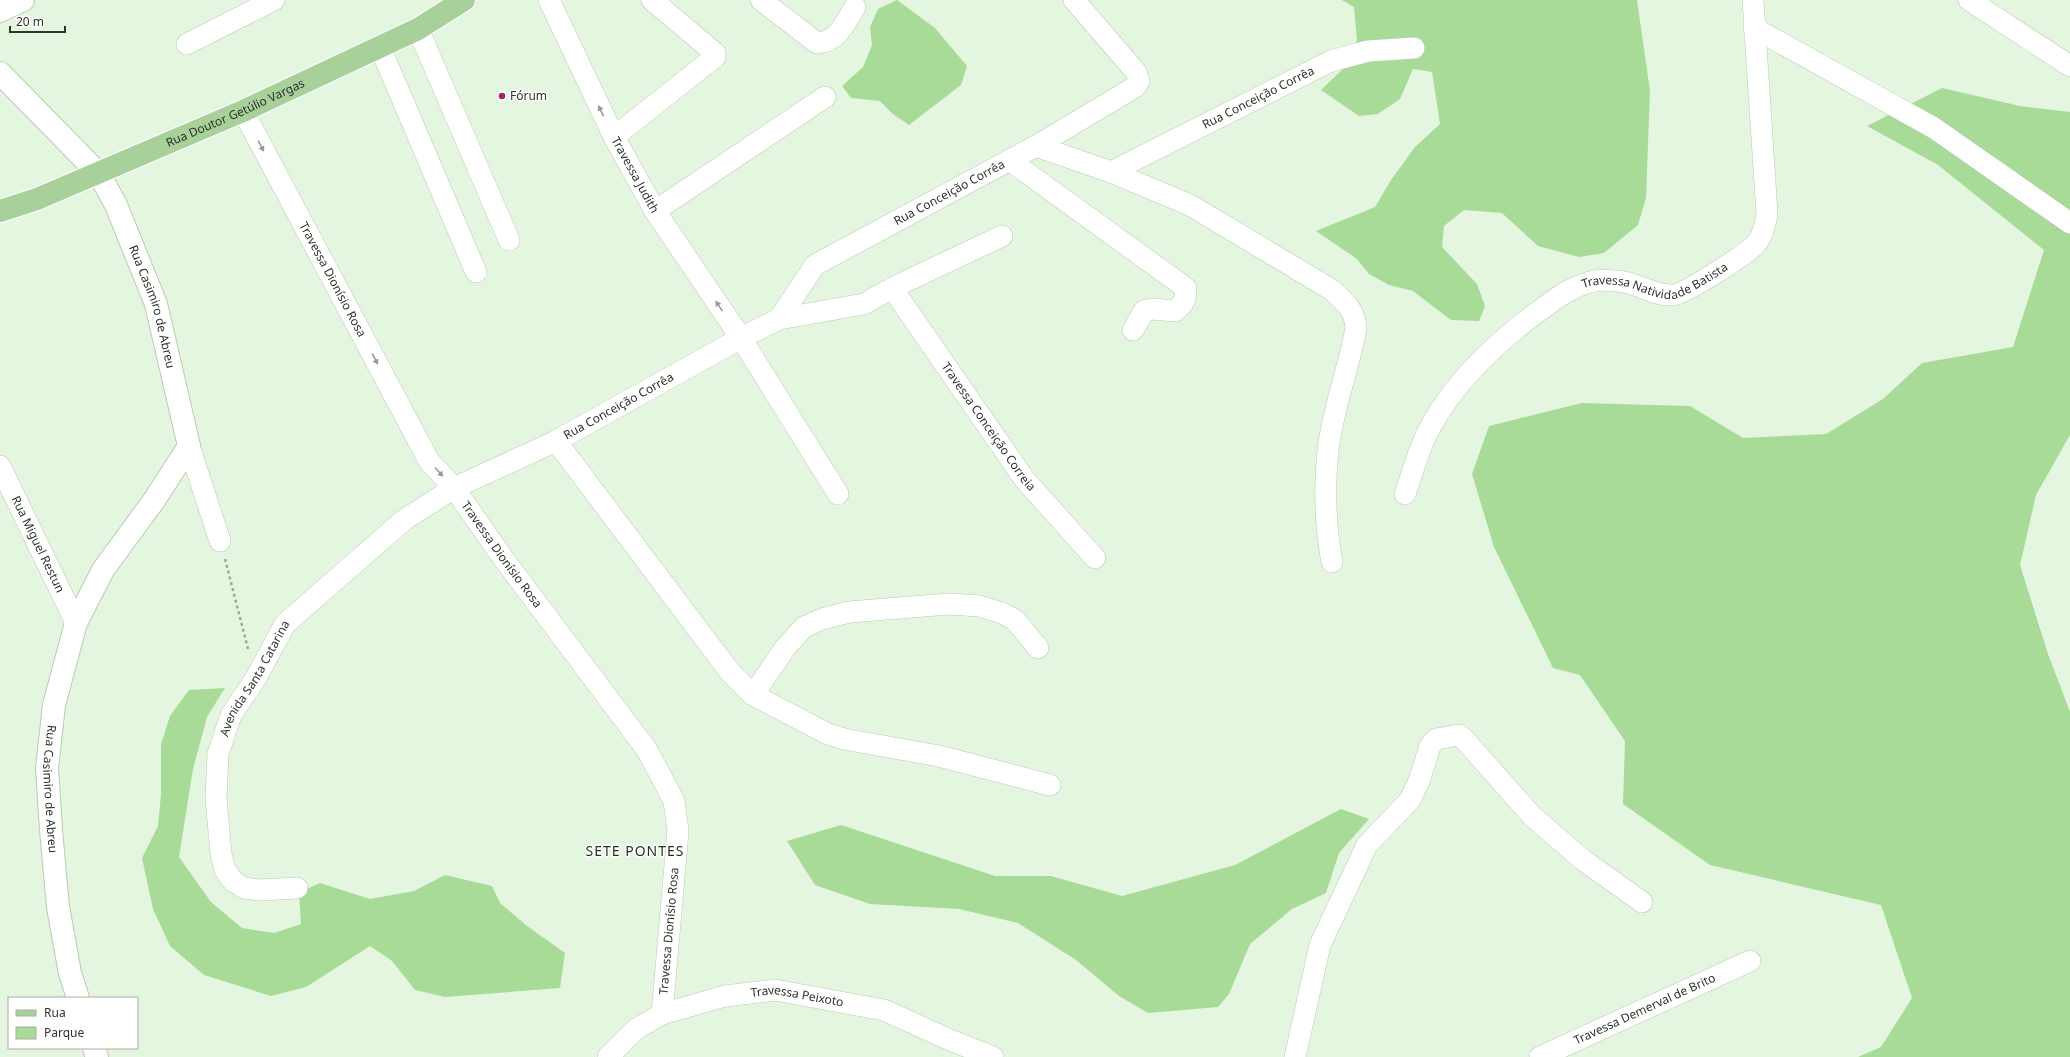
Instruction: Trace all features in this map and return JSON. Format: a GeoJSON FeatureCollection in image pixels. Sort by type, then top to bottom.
{"type":"FeatureCollection","features":[{"type":"Feature","properties":{"kind":"main road","name":"Rua Doutor Getúlio Vargas"},"geometry":{"type":"LineString","coordinates":[[0,211],[38,199],[99,174],[243,111],[418,29],[464,0]]}},
{"type":"Feature","properties":{"kind":"street"},"geometry":{"type":"LineString","coordinates":[[0,11],[23,0]]}},
{"type":"Feature","properties":{"kind":"street"},"geometry":{"type":"LineString","coordinates":[[187,44],[274,0]]}},
{"type":"Feature","properties":{"kind":"street","name":"Travessa Judith"},"geometry":{"type":"LineString","coordinates":[[549,0],[614,137],[655,211],[741,338],[838,494]]}},
{"type":"Feature","properties":{"kind":"street"},"geometry":{"type":"LineString","coordinates":[[614,137],[715,57],[715,53],[652,0]]}},
{"type":"Feature","properties":{"kind":"street"},"geometry":{"type":"LineString","coordinates":[[761,0],[817,43],[828,42],[835,38],[855,7]]}},
{"type":"Feature","properties":{"kind":"street","name":"Rua Conceição Corrêa"},"geometry":{"type":"LineString","coordinates":[[779,319],[815,265],[1036,146],[1138,85],[1136,72],[1074,0]]}},
{"type":"Feature","properties":{"kind":"street","name":"Travessa Natividade Batista"},"geometry":{"type":"LineString","coordinates":[[1405,494],[1430,427],[1452,393],[1480,360],[1514,329],[1569,289],[1588,282],[1614,281],[1629,283],[1655,292],[1673,295],[1696,286],[1755,244],[1763,231],[1767,214],[1752,0]]}},
{"type":"Feature","properties":{"kind":"street"},"geometry":{"type":"LineString","coordinates":[[1969,0],[2070,66]]}},
{"type":"Feature","properties":{"kind":"street"},"geometry":{"type":"LineString","coordinates":[[1754,28],[1934,128],[2070,223]]}},
{"type":"Feature","properties":{"kind":"street"},"geometry":{"type":"LineString","coordinates":[[418,29],[509,240]]}},
{"type":"Feature","properties":{"kind":"street"},"geometry":{"type":"LineString","coordinates":[[380,47],[476,272]]}},
{"type":"Feature","properties":{"kind":"street","name":"Rua Conceição Corrêa"},"geometry":{"type":"LineString","coordinates":[[1111,172],[1331,61],[1368,52],[1414,48]]}},
{"type":"Feature","properties":{"kind":"street","name":"Rua Casimiro de Abreu"},"geometry":{"type":"LineString","coordinates":[[0,72],[99,174],[116,205],[156,304],[188,446],[220,541]]}},
{"type":"Feature","properties":{"kind":"street"},"geometry":{"type":"LineString","coordinates":[[655,211],[825,97]]}},
{"type":"Feature","properties":{"kind":"street","name":"Travessa Dionísio Rosa"},"geometry":{"type":"LineString","coordinates":[[243,111],[429,461],[454,488],[503,558],[647,750],[674,801],[678,830],[662,1014]]}},
{"type":"Feature","properties":{"kind":"street"},"geometry":{"type":"LineString","coordinates":[[1036,146],[1111,172],[1197,209],[1332,290],[1349,306],[1356,316],[1356,328],[1352,352],[1337,407],[1328,449],[1326,523],[1332,562]]}},
{"type":"Feature","properties":{"kind":"street"},"geometry":{"type":"LineString","coordinates":[[1009,160],[1186,288],[1186,299],[1182,306],[1175,311],[1152,309],[1144,311],[1133,330]]}},
{"type":"Feature","properties":{"kind":"street","name":"Rua Conceição Corrêa"},"geometry":{"type":"LineString","coordinates":[[454,488],[556,441],[741,338],[779,319],[864,304],[892,288],[1002,236]]}},
{"type":"Feature","properties":{"kind":"street","name":"Travessa Conceição Correia"},"geometry":{"type":"LineString","coordinates":[[892,288],[1025,480],[1095,558]]}},
{"type":"Feature","properties":{"kind":"street"},"geometry":{"type":"LineString","coordinates":[[556,441],[730,672],[753,695],[828,734],[844,739],[939,756],[1050,785]]}},
{"type":"Feature","properties":{"kind":"street","name":"Rua Casimiro de Abreu"},"geometry":{"type":"LineString","coordinates":[[78,997],[70,973],[58,907],[47,768],[54,705],[76,623],[103,570],[155,499],[188,446]]}},
{"type":"Feature","properties":{"kind":"street","name":"Rua Miguel Restun"},"geometry":{"type":"LineString","coordinates":[[0,466],[76,623]]}},
{"type":"Feature","properties":{"kind":"street","name":"Avenida Santa Catarina"},"geometry":{"type":"LineString","coordinates":[[296,888],[260,890],[244,888],[233,881],[224,870],[221,854],[216,798],[218,754],[231,715],[256,678],[285,624],[404,520],[454,488]]}},
{"type":"Feature","properties":{"kind":"street"},"geometry":{"type":"LineString","coordinates":[[753,695],[784,648],[804,627],[822,619],[849,612],[949,604],[979,606],[1002,613],[1015,620],[1038,648]]}},
{"type":"Feature","properties":{"kind":"street"},"geometry":{"type":"LineString","coordinates":[[1295,1057],[1320,945],[1367,845],[1410,800],[1419,781],[1430,746],[1436,739],[1459,736],[1464,738],[1532,816],[1583,860],[1642,902]]}},
{"type":"Feature","properties":{"kind":"street","name":"Travessa Demerval de Brito"},"geometry":{"type":"LineString","coordinates":[[1540,1057],[1750,961]]}},
{"type":"Feature","properties":{"kind":"street","name":"Travessa Peixoto"},"geometry":{"type":"LineString","coordinates":[[608,1057],[636,1029],[662,1014],[725,996],[776,990],[884,1010],[950,1040],[993,1057]]}},
{"type":"Feature","properties":{"kind":"path"},"geometry":{"type":"LineString","coordinates":[[220,541],[256,678]]}},
{"type":"Feature","properties":{"kind":"green space"},"geometry":{"type":"Polygon","coordinates":[[[897,0],[935,28],[967,66],[961,85],[909,125],[893,114],[880,101],[851,98],[842,86],[863,67],[872,45],[870,27],[878,9],[897,0]]]}},
{"type":"Feature","properties":{"kind":"green space"},"geometry":{"type":"Polygon","coordinates":[[[1342,0],[1637,0],[1650,91],[1646,198],[1638,225],[1604,253],[1579,257],[1538,246],[1502,213],[1464,210],[1444,226],[1442,247],[1477,284],[1485,306],[1479,321],[1451,320],[1413,291],[1389,285],[1369,274],[1357,259],[1316,231],[1375,207],[1391,180],[1415,147],[1440,124],[1432,72],[1413,69],[1400,99],[1378,114],[1359,116],[1321,90],[1348,64],[1351,49],[1357,41],[1354,7],[1342,0]]]}},
{"type":"Feature","properties":{"kind":"green space"},"geometry":{"type":"Polygon","coordinates":[[[1942,88],[2020,106],[2070,112],[2070,435],[2036,495],[2020,565],[2048,654],[2070,712],[2070,1057],[1858,1057],[1881,1047],[1912,998],[1881,905],[1710,865],[1623,804],[1625,741],[1580,675],[1553,668],[1494,547],[1472,474],[1489,426],[1582,403],[1690,406],[1743,438],[1826,434],[1883,399],[1922,363],[2013,347],[2044,250],[1938,165],[1867,126],[1942,88]]]}},
{"type":"Feature","properties":{"kind":"green space"},"geometry":{"type":"Polygon","coordinates":[[[225,688],[207,717],[193,769],[179,857],[211,902],[242,928],[274,933],[301,924],[299,892],[320,883],[370,899],[414,891],[445,875],[492,886],[500,903],[527,926],[565,953],[560,988],[445,997],[415,990],[392,961],[370,946],[306,987],[271,996],[204,975],[170,946],[153,909],[142,858],[158,826],[161,794],[161,744],[170,716],[189,690],[225,688]]]}},
{"type":"Feature","properties":{"kind":"green space"},"geometry":{"type":"Polygon","coordinates":[[[1341,809],[1369,819],[1339,853],[1326,893],[1292,909],[1250,944],[1229,994],[1218,1007],[1148,1013],[1119,996],[1076,960],[1018,923],[959,909],[870,904],[815,885],[787,841],[841,825],[995,876],[1051,876],[1122,896],[1235,865],[1341,809]]]}},
{"type":"Feature","properties":{"kind":"place","name":"Fórum"},"geometry":{"type":"Point","coordinates":[502,96]}},
{"type":"Feature","properties":{"kind":"district","name":"SETE PONTES"},"geometry":{"type":"Point","coordinates":[635,851]}}]}
